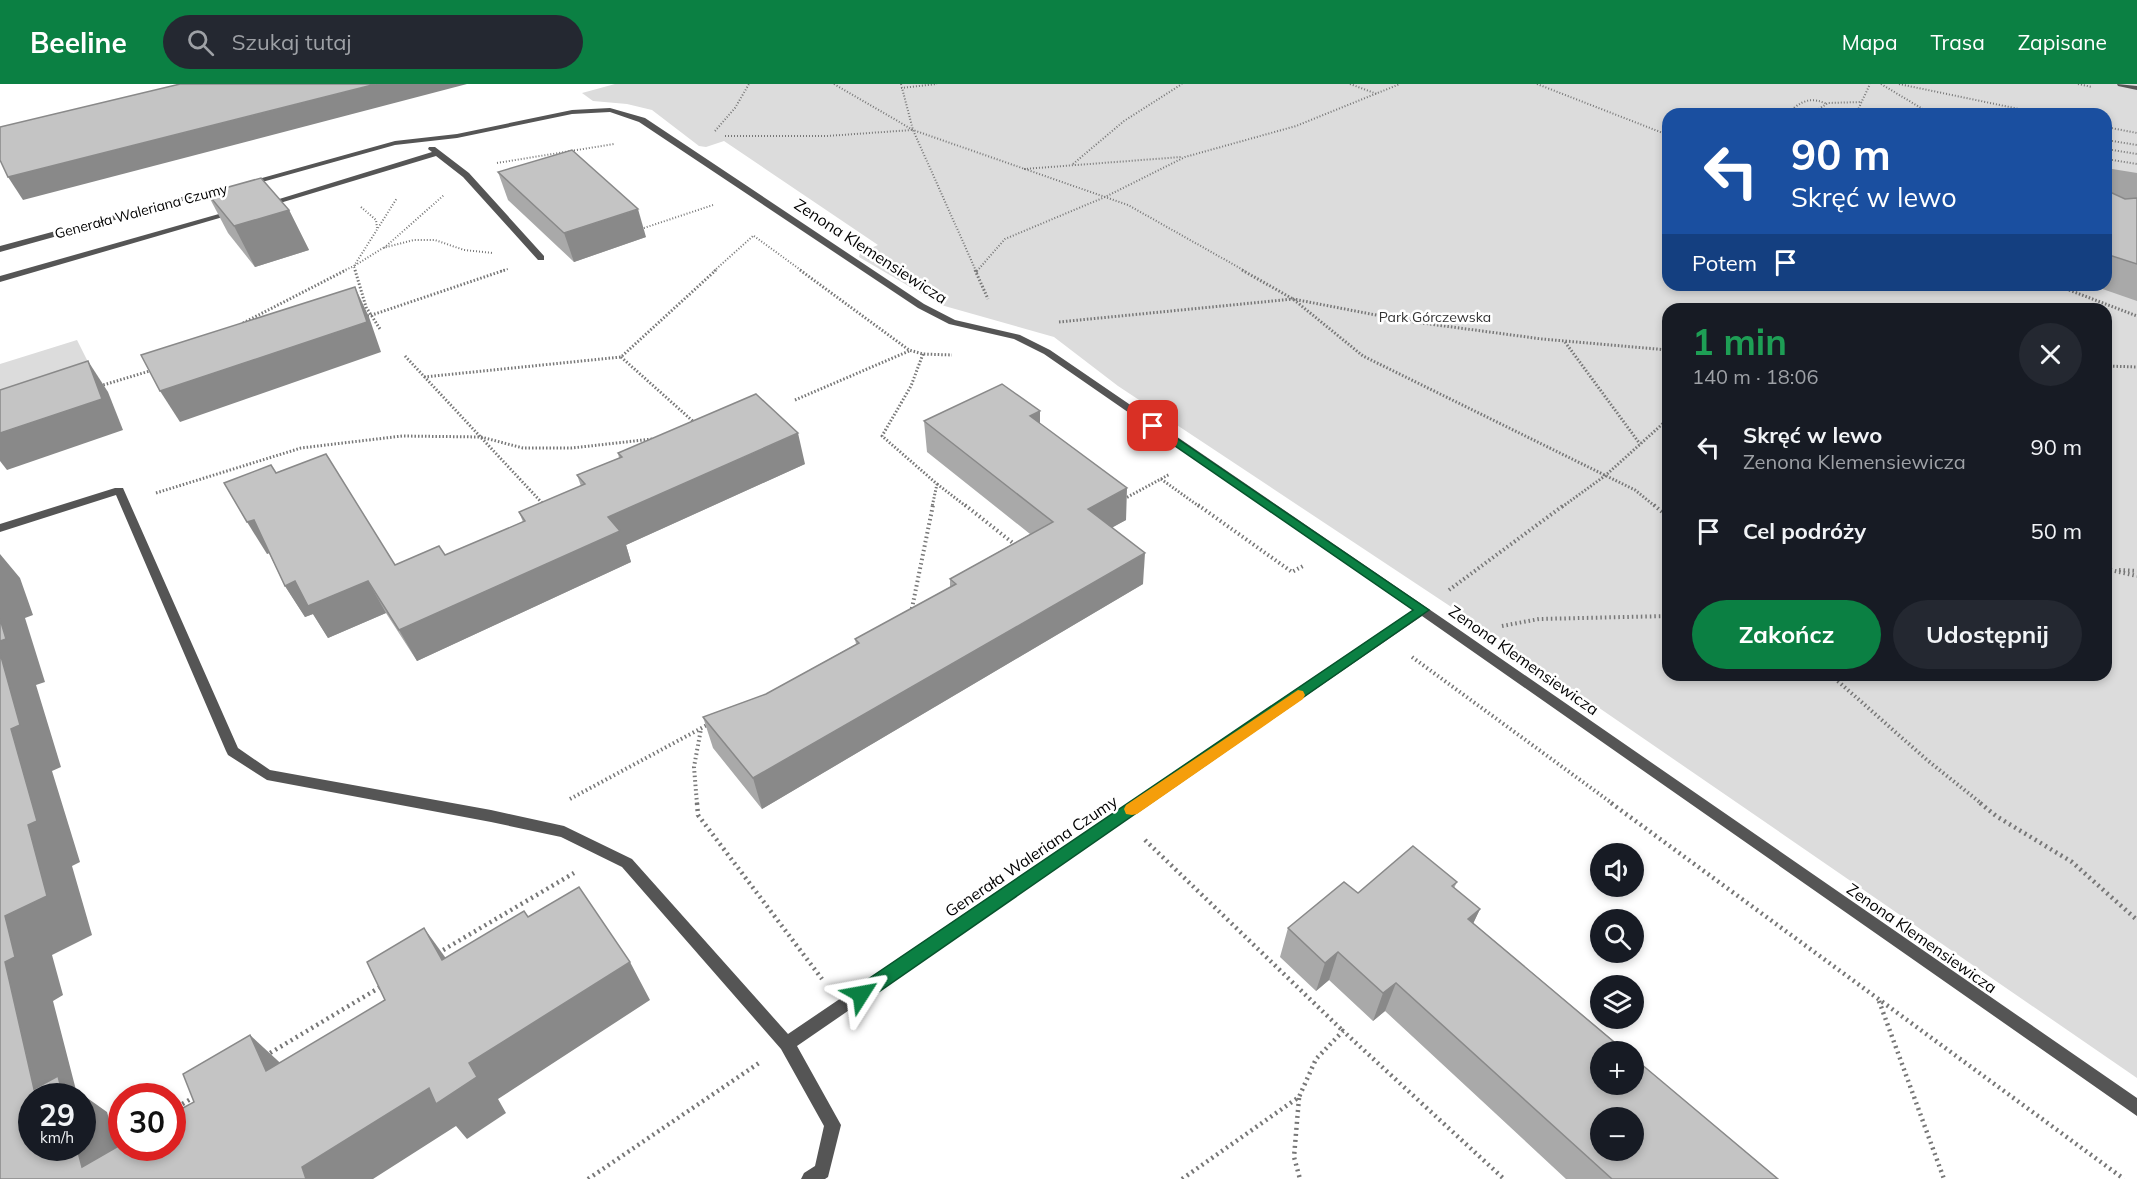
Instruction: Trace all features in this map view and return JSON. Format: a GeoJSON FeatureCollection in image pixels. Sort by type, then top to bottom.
{"type":"FeatureCollection","features":[{"type":"Feature","properties":{"kind":"street"},"geometry":{"type":"LineString","coordinates":[[2120,84],[2137,88]]}},
{"type":"Feature","properties":{"kind":"street","name":"Zenona Klemensiewicza"},"geometry":{"type":"LineString","coordinates":[[457,136],[594,109],[610,110],[642,120],[921,306],[952,322],[1017,337],[1047,352],[1457,634],[2137,1108]]}},
{"type":"Feature","properties":{"kind":"street","name":"Generała Waleriana Czumy"},"geometry":{"type":"LineString","coordinates":[[237,185],[395,143],[457,136]]}},
{"type":"Feature","properties":{"kind":"street"},"geometry":{"type":"LineString","coordinates":[[420,140],[464,174],[541,258]]}},
{"type":"Feature","properties":{"kind":"street"},"geometry":{"type":"LineString","coordinates":[[252,208],[438,153]]}},
{"type":"Feature","properties":{"kind":"street","name":"Generała Waleriana Czumy"},"geometry":{"type":"LineString","coordinates":[[0,249],[226,188]]}},
{"type":"Feature","properties":{"kind":"street"},"geometry":{"type":"LineString","coordinates":[[0,279],[240,211]]}},
{"type":"Feature","properties":{"kind":"street"},"geometry":{"type":"LineString","coordinates":[[0,528],[119,490],[233,750],[267,775],[564,832],[627,863],[787,1044],[833,1125],[822,1171],[810,1179]]}},
{"type":"Feature","properties":{"kind":"street","name":"Generała Waleriana Czumy"},"geometry":{"type":"LineString","coordinates":[[787,1044],[1422,610]]}},
{"type":"Feature","properties":{"kind":"path"},"geometry":{"type":"LineString","coordinates":[[709,138],[735,108],[749,84]]}},
{"type":"Feature","properties":{"kind":"path"},"geometry":{"type":"LineString","coordinates":[[834,84],[913,130],[1128,205],[1293,299],[1363,356],[1635,490],[1662,513]]}},
{"type":"Feature","properties":{"kind":"path"},"geometry":{"type":"LineString","coordinates":[[937,84],[901,86],[913,130],[990,303]]}},
{"type":"Feature","properties":{"kind":"path"},"geometry":{"type":"LineString","coordinates":[[1072,165],[1113,127],[1148,102],[1182,84]]}},
{"type":"Feature","properties":{"kind":"path"},"geometry":{"type":"LineString","coordinates":[[1350,84],[1377,94]]}},
{"type":"Feature","properties":{"kind":"path"},"geometry":{"type":"LineString","coordinates":[[976,272],[1005,239],[1105,197],[1185,157],[1296,126],[1400,84]]}},
{"type":"Feature","properties":{"kind":"path"},"geometry":{"type":"LineString","coordinates":[[1537,84],[1662,133]]}},
{"type":"Feature","properties":{"kind":"path"},"geometry":{"type":"LineString","coordinates":[[1859,108],[1870,84]]}},
{"type":"Feature","properties":{"kind":"path"},"geometry":{"type":"LineString","coordinates":[[1881,84],[1920,108]]}},
{"type":"Feature","properties":{"kind":"path"},"geometry":{"type":"LineString","coordinates":[[1899,84],[2014,108]]}},
{"type":"Feature","properties":{"kind":"path"},"geometry":{"type":"LineString","coordinates":[[1794,108],[1809,99],[1816,98],[1827,104]]}},
{"type":"Feature","properties":{"kind":"path"},"geometry":{"type":"LineString","coordinates":[[1815,108],[1827,104],[1862,102]]}},
{"type":"Feature","properties":{"kind":"path"},"geometry":{"type":"LineString","coordinates":[[2112,128],[2137,133]]}},
{"type":"Feature","properties":{"kind":"path"},"geometry":{"type":"LineString","coordinates":[[674,142],[732,135],[800,137],[913,130]]}},
{"type":"Feature","properties":{"kind":"path"},"geometry":{"type":"LineString","coordinates":[[2112,141],[2137,146]]}},
{"type":"Feature","properties":{"kind":"path"},"geometry":{"type":"LineString","coordinates":[[238,326],[354,266],[383,248],[464,174],[479,166],[616,144]]}},
{"type":"Feature","properties":{"kind":"path"},"geometry":{"type":"LineString","coordinates":[[2112,149],[2137,154]]}},
{"type":"Feature","properties":{"kind":"path"},"geometry":{"type":"LineString","coordinates":[[380,329],[369,316],[354,266],[418,166],[438,153]]}},
{"type":"Feature","properties":{"kind":"path"},"geometry":{"type":"LineString","coordinates":[[1022,169],[1185,157]]}},
{"type":"Feature","properties":{"kind":"path"},"geometry":{"type":"LineString","coordinates":[[2112,160],[2137,164]]}},
{"type":"Feature","properties":{"kind":"path"},"geometry":{"type":"LineString","coordinates":[[638,230],[713,205],[704,198]]}},
{"type":"Feature","properties":{"kind":"path"},"geometry":{"type":"LineString","coordinates":[[746,229],[909,351],[923,354],[959,354]]}},
{"type":"Feature","properties":{"kind":"path"},"geometry":{"type":"LineString","coordinates":[[424,377],[621,357],[754,235]]}},
{"type":"Feature","properties":{"kind":"path"},"geometry":{"type":"LineString","coordinates":[[383,248],[414,240],[435,240],[464,250],[541,258]]}},
{"type":"Feature","properties":{"kind":"path"},"geometry":{"type":"LineString","coordinates":[[361,314],[369,316],[541,258]]}},
{"type":"Feature","properties":{"kind":"path"},"geometry":{"type":"LineString","coordinates":[[2072,291],[2103,303]]}},
{"type":"Feature","properties":{"kind":"path"},"geometry":{"type":"LineString","coordinates":[[1056,322],[1293,299],[1407,321],[1564,341],[1662,349]]}},
{"type":"Feature","properties":{"kind":"path"},"geometry":{"type":"LineString","coordinates":[[2112,306],[2137,316]]}},
{"type":"Feature","properties":{"kind":"path"},"geometry":{"type":"LineString","coordinates":[[1564,341],[1641,444]]}},
{"type":"Feature","properties":{"kind":"path"},"geometry":{"type":"LineString","coordinates":[[795,400],[909,351]]}},
{"type":"Feature","properties":{"kind":"path"},"geometry":{"type":"LineString","coordinates":[[923,354],[919,374],[882,436],[937,484],[1026,552]]}},
{"type":"Feature","properties":{"kind":"path"},"geometry":{"type":"LineString","coordinates":[[405,356],[551,512]]}},
{"type":"Feature","properties":{"kind":"path"},"geometry":{"type":"LineString","coordinates":[[621,357],[702,430]]}},
{"type":"Feature","properties":{"kind":"path"},"geometry":{"type":"LineString","coordinates":[[2112,366],[2137,367]]}},
{"type":"Feature","properties":{"kind":"path"},"geometry":{"type":"LineString","coordinates":[[98,387],[154,369]]}},
{"type":"Feature","properties":{"kind":"path"},"geometry":{"type":"LineString","coordinates":[[1422,610],[1606,475],[1662,425]]}},
{"type":"Feature","properties":{"kind":"path"},"geometry":{"type":"LineString","coordinates":[[124,504],[301,448],[402,436],[481,437],[523,448],[572,448],[657,438]]}},
{"type":"Feature","properties":{"kind":"path"},"geometry":{"type":"LineString","coordinates":[[921,611],[911,617],[937,484]]}},
{"type":"Feature","properties":{"kind":"path"},"geometry":{"type":"LineString","coordinates":[[2112,569],[2137,571]]}},
{"type":"Feature","properties":{"kind":"path"},"geometry":{"type":"LineString","coordinates":[[2112,570],[2137,576]]}},
{"type":"Feature","properties":{"kind":"path"},"geometry":{"type":"LineString","coordinates":[[1457,634],[1539,619],[1662,616]]}},
{"type":"Feature","properties":{"kind":"path"},"geometry":{"type":"LineString","coordinates":[[1383,636],[2124,1179]]}},
{"type":"Feature","properties":{"kind":"path"},"geometry":{"type":"LineString","coordinates":[[1838,681],[1927,760],[1996,816],[2072,862],[2137,920]]}},
{"type":"Feature","properties":{"kind":"path"},"geometry":{"type":"LineString","coordinates":[[526,824],[712,723]]}},
{"type":"Feature","properties":{"kind":"path"},"geometry":{"type":"LineString","coordinates":[[701,729],[694,767],[698,815],[842,1006]]}},
{"type":"Feature","properties":{"kind":"path"},"geometry":{"type":"LineString","coordinates":[[1121,817],[1343,1031],[1504,1179]]}},
{"type":"Feature","properties":{"kind":"path"},"geometry":{"type":"LineString","coordinates":[[436,955],[608,853]]}},
{"type":"Feature","properties":{"kind":"path"},"geometry":{"type":"LineString","coordinates":[[264,1056],[385,985]]}},
{"type":"Feature","properties":{"kind":"path"},"geometry":{"type":"LineString","coordinates":[[1879,1000],[1944,1179]]}},
{"type":"Feature","properties":{"kind":"path"},"geometry":{"type":"LineString","coordinates":[[1300,1179],[1294,1157],[1299,1097],[1316,1059],[1343,1031]]}},
{"type":"Feature","properties":{"kind":"path"},"geometry":{"type":"LineString","coordinates":[[588,1179],[787,1044]]}},
{"type":"Feature","properties":{"kind":"path"},"geometry":{"type":"LineString","coordinates":[[186,1102],[203,1092]]}},
{"type":"Feature","properties":{"kind":"path"},"geometry":{"type":"LineString","coordinates":[[1182,1179],[1299,1097]]}},
{"type":"Feature","properties":{"kind":"green space","name":"Park Górczewska"},"geometry":{"type":"Polygon","coordinates":[[[615,84],[2137,84],[2137,1078],[1483,628],[1118,386],[1054,337],[941,305],[859,257],[860,253],[878,245],[724,141],[706,147],[699,146],[652,110],[627,104],[593,101],[582,93],[615,84]]]}},
{"type":"Feature","properties":{"kind":"green space"},"geometry":{"type":"Polygon","coordinates":[[[77,340],[93,372],[0,402],[0,364],[77,340]]]}},
{"type":"Feature","properties":{"kind":"shaded area"},"geometry":{"type":"Polygon","coordinates":[[[2112,169],[2137,173],[2137,198],[2112,219],[2112,169]]]}},
{"type":"Feature","properties":{"kind":"building"},"geometry":{"type":"Polygon","coordinates":[[[180,84],[376,84],[8,177],[0,160],[0,127],[180,84]]]}},
{"type":"Feature","properties":{"kind":"building"},"geometry":{"type":"Polygon","coordinates":[[[572,150],[638,209],[564,233],[498,172],[572,150]]]}},
{"type":"Feature","properties":{"kind":"building"},"geometry":{"type":"Polygon","coordinates":[[[261,178],[289,210],[234,226],[207,193],[261,178]]]}},
{"type":"Feature","properties":{"kind":"building"},"geometry":{"type":"Polygon","coordinates":[[[2112,193],[2125,199],[2137,198],[2137,264],[2112,256],[2112,193]]]}},
{"type":"Feature","properties":{"kind":"building"},"geometry":{"type":"Polygon","coordinates":[[[355,287],[367,322],[160,391],[141,355],[355,287]]]}},
{"type":"Feature","properties":{"kind":"building"},"geometry":{"type":"Polygon","coordinates":[[[88,361],[102,399],[0,433],[0,390],[88,361]]]}},
{"type":"Feature","properties":{"kind":"building"},"geometry":{"type":"Polygon","coordinates":[[[1002,384],[1040,411],[1030,416],[1127,488],[1088,509],[1145,553],[753,778],[703,717],[766,694],[859,643],[855,639],[956,584],[950,579],[1053,522],[924,421],[1002,384]]]}},
{"type":"Feature","properties":{"kind":"building"},"geometry":{"type":"Polygon","coordinates":[[[756,394],[798,433],[608,517],[620,531],[399,630],[368,581],[308,606],[295,581],[285,586],[254,520],[247,522],[224,483],[271,465],[276,473],[326,454],[395,565],[439,546],[445,555],[525,521],[519,512],[585,484],[577,475],[622,457],[618,453],[756,394]]]}},
{"type":"Feature","properties":{"kind":"building"},"geometry":{"type":"Polygon","coordinates":[[[0,619],[6,639],[0,641],[0,619]]]}},
{"type":"Feature","properties":{"kind":"building"},"geometry":{"type":"Polygon","coordinates":[[[0,653],[20,725],[11,729],[37,821],[28,825],[47,896],[5,916],[15,957],[5,962],[33,1083],[18,1083],[18,1161],[80,1161],[82,1167],[108,1152],[108,1161],[186,1161],[186,1106],[194,1102],[183,1074],[250,1035],[266,1071],[385,1000],[367,962],[424,928],[442,960],[524,911],[528,917],[579,887],[630,962],[469,1063],[477,1077],[436,1104],[429,1088],[302,1167],[306,1179],[0,1179],[0,653]]]}},
{"type":"Feature","properties":{"kind":"building"},"geometry":{"type":"Polygon","coordinates":[[[1413,846],[1457,882],[1452,886],[1480,909],[1468,919],[1590,1022],[1590,1029],[1599,1029],[1613,1041],[1590,1041],[1590,1095],[1644,1095],[1644,1066],[1778,1179],[1612,1179],[1592,1161],[1644,1161],[1644,1107],[1590,1107],[1590,1159],[1396,983],[1383,993],[1338,952],[1325,963],[1288,928],[1344,882],[1358,893],[1413,846]]]}},
{"type":"Feature","properties":{"kind":"building"},"geometry":{"type":"Polygon","coordinates":[[[58,1076],[60,1083],[45,1083],[58,1076]]]}},
{"type":"Feature","properties":{"kind":"slow traffic"},"geometry":{"type":"LineString","coordinates":[[1132,809],[1298,695]]}},
{"type":"Feature","properties":{"kind":"route"},"geometry":{"type":"LineString","coordinates":[[861,994],[1422,610],[1153,426]]}}]}
